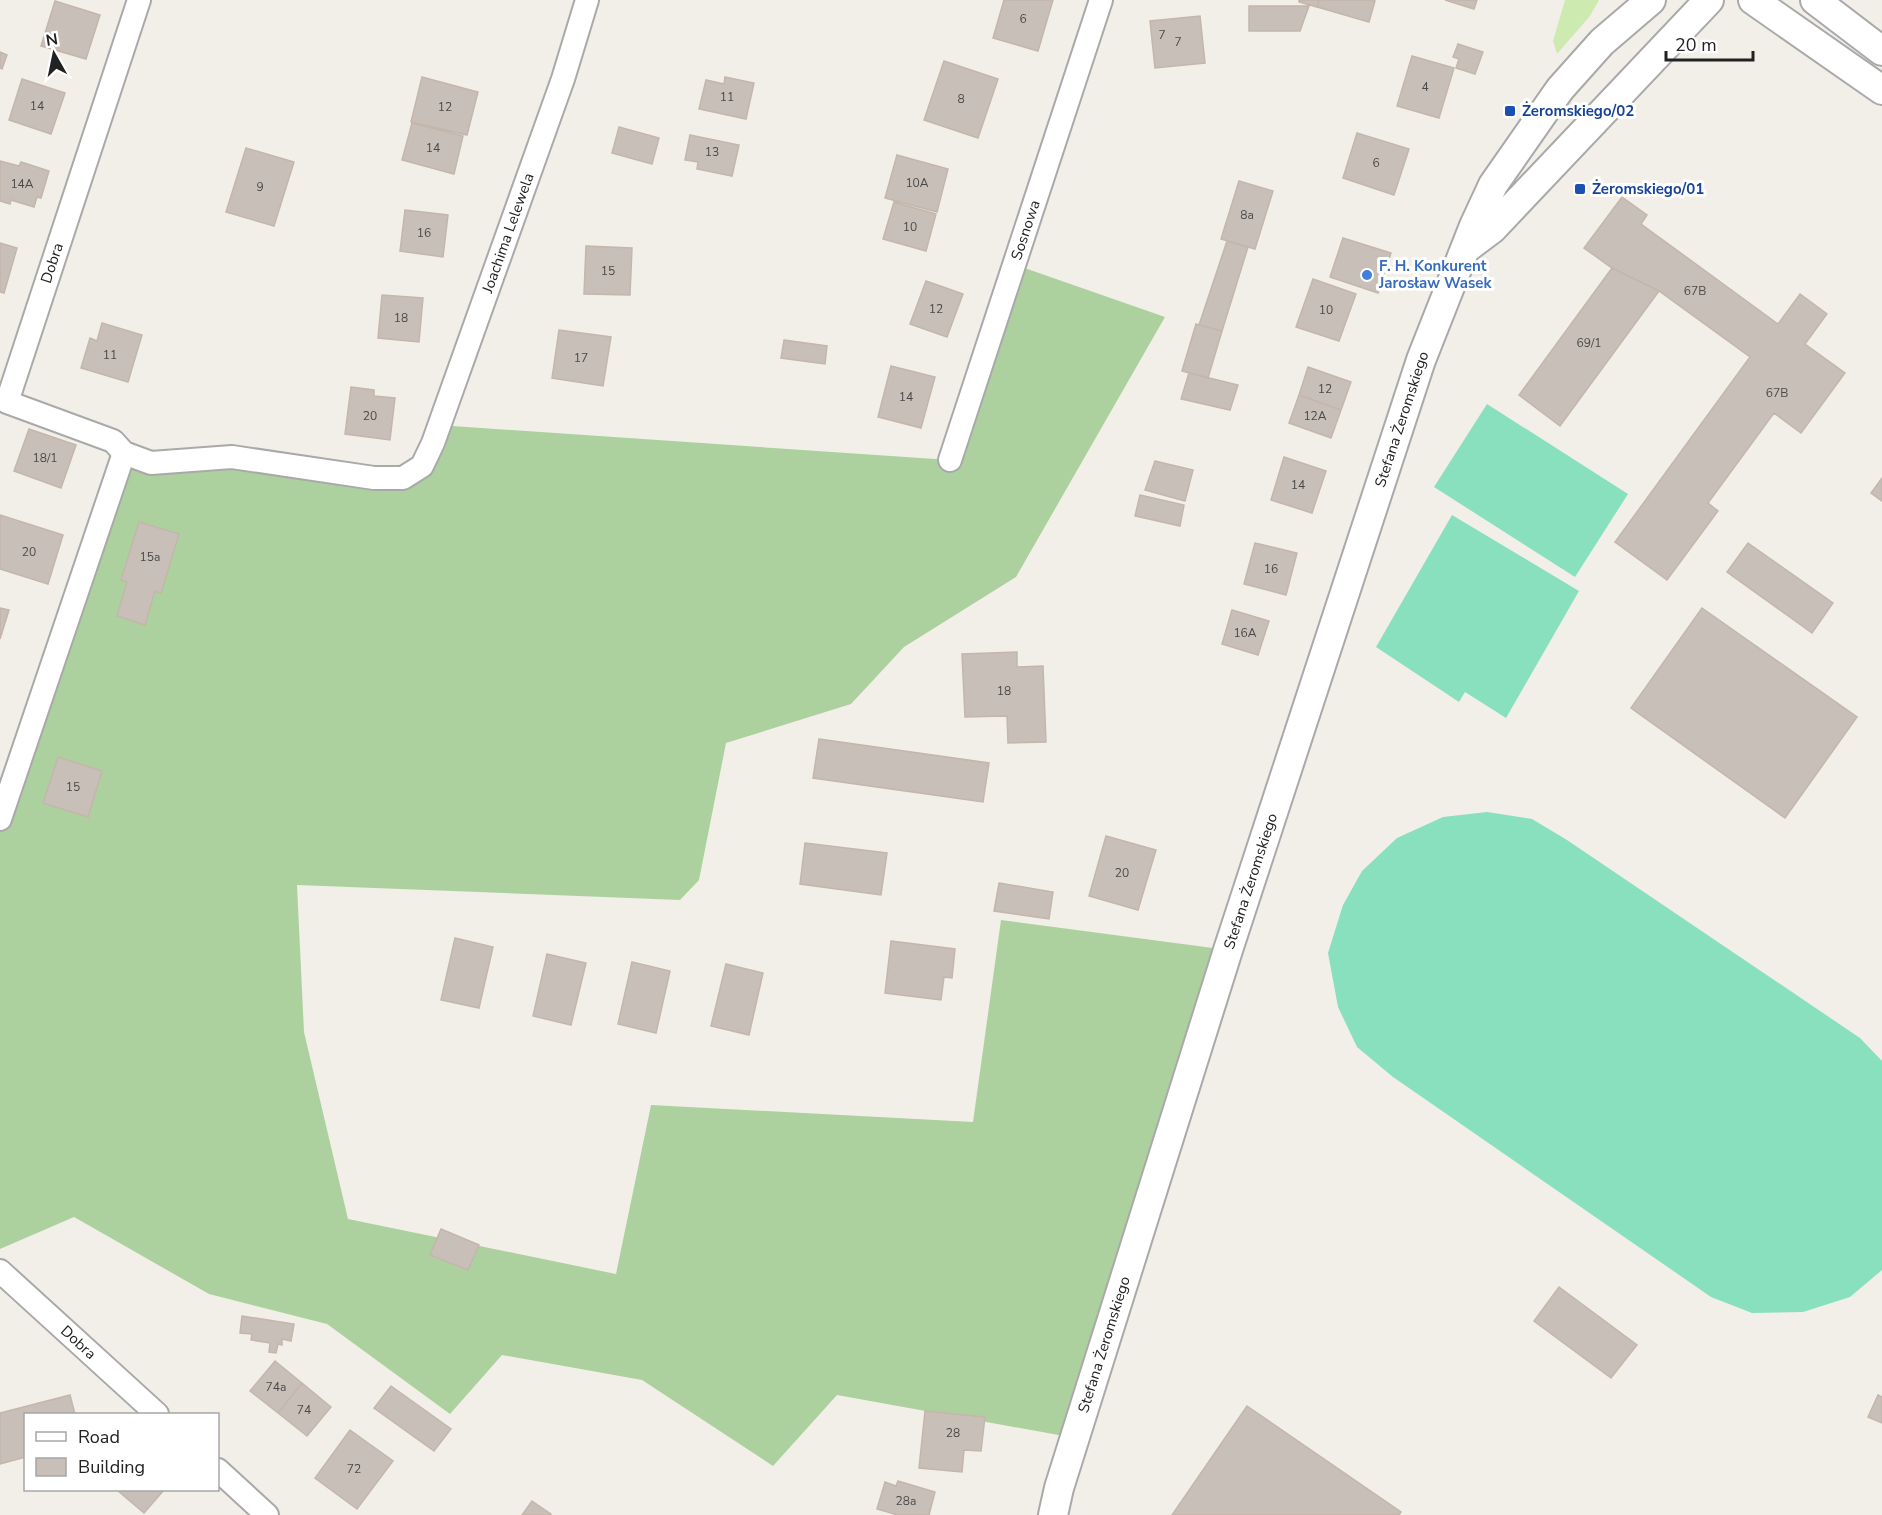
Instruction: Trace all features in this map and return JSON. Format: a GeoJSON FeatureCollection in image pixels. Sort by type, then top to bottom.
{"type":"FeatureCollection","features":[{"type":"Feature","properties":{"kind":"street","name":"Dobra"},"geometry":{"type":"LineString","coordinates":[[139,0],[7,402],[113,441],[124,453],[151,463],[232,457],[374,478],[403,478],[422,466]]}},
{"type":"Feature","properties":{"kind":"street","name":"Joachima Lelewela"},"geometry":{"type":"LineString","coordinates":[[422,466],[433,443],[563,79],[587,0]]}},
{"type":"Feature","properties":{"kind":"street","name":"Sosnowa"},"geometry":{"type":"LineString","coordinates":[[950,460],[1101,0]]}},
{"type":"Feature","properties":{"kind":"street","name":"Stefana Żeromskiego"},"geometry":{"type":"LineString","coordinates":[[1602,42],[1624,0]]}},
{"type":"Feature","properties":{"kind":"street","name":"Stefana Żeromskiego"},"geometry":{"type":"LineString","coordinates":[[1053,1515],[1059,1488],[1236,927],[1421,360],[1464,251],[1493,185],[1560,89],[1602,42],[1651,0]]}},
{"type":"Feature","properties":{"kind":"street"},"geometry":{"type":"LineString","coordinates":[[1464,251],[1492,229],[1709,0]]}},
{"type":"Feature","properties":{"kind":"street"},"geometry":{"type":"LineString","coordinates":[[1753,0],[1882,90]]}},
{"type":"Feature","properties":{"kind":"street"},"geometry":{"type":"LineString","coordinates":[[1815,0],[1838,10],[1882,51]]}},
{"type":"Feature","properties":{"kind":"street"},"geometry":{"type":"LineString","coordinates":[[0,819],[124,453]]}},
{"type":"Feature","properties":{"kind":"street","name":"Dobra"},"geometry":{"type":"LineString","coordinates":[[0,1271],[156,1413]]}},
{"type":"Feature","properties":{"kind":"street"},"geometry":{"type":"LineString","coordinates":[[219,1471],[267,1515]]}},
{"type":"Feature","properties":{"kind":"green space"},"geometry":{"type":"Polygon","coordinates":[[[1565,0],[1599,0],[1590,16],[1557,54],[1553,41],[1565,0]]]}},
{"type":"Feature","properties":{"kind":"green space"},"geometry":{"type":"Polygon","coordinates":[[[1013,264],[1165,317],[1016,577],[904,647],[851,704],[726,743],[699,880],[680,900],[297,885],[304,1032],[348,1219],[616,1274],[651,1105],[973,1122],[1001,920],[1228,950],[1075,1438],[837,1395],[773,1466],[642,1380],[502,1355],[450,1414],[327,1324],[209,1294],[74,1217],[0,1249],[0,819],[124,453],[403,478],[438,425],[950,460],[1013,264]]]}},
{"type":"Feature","properties":{"kind":"green space"},"geometry":{"type":"Polygon","coordinates":[[[1487,404],[1628,494],[1575,577],[1434,487],[1487,404]]]}},
{"type":"Feature","properties":{"kind":"green space"},"geometry":{"type":"Polygon","coordinates":[[[1452,515],[1579,591],[1506,718],[1465,692],[1459,702],[1376,647],[1452,515]]]}},
{"type":"Feature","properties":{"kind":"green space"},"geometry":{"type":"Polygon","coordinates":[[[1487,812],[1532,819],[1567,840],[1860,1038],[1882,1061],[1882,1270],[1850,1297],[1803,1312],[1752,1313],[1711,1297],[1393,1077],[1357,1047],[1338,1007],[1328,953],[1343,905],[1362,871],[1397,838],[1443,817],[1487,812]]]}},
{"type":"Feature","properties":{"kind":"building"},"geometry":{"type":"Polygon","coordinates":[[[1004,0],[1053,0],[1038,51],[993,38],[1004,0]]]}},
{"type":"Feature","properties":{"kind":"building"},"geometry":{"type":"Polygon","coordinates":[[[1299,0],[1319,0],[1317,7],[1299,2],[1299,0]]]}},
{"type":"Feature","properties":{"kind":"building"},"geometry":{"type":"Polygon","coordinates":[[[1319,0],[1375,1],[1369,22],[1317,7],[1319,0]]]}},
{"type":"Feature","properties":{"kind":"building"},"geometry":{"type":"Polygon","coordinates":[[[1445,0],[1477,0],[1474,9],[1445,0]]]}},
{"type":"Feature","properties":{"kind":"building"},"geometry":{"type":"Polygon","coordinates":[[[55,1],[100,15],[86,59],[41,46],[55,1]]]}},
{"type":"Feature","properties":{"kind":"building"},"geometry":{"type":"Polygon","coordinates":[[[1249,6],[1309,6],[1300,31],[1249,31],[1249,6]]]}},
{"type":"Feature","properties":{"kind":"building"},"geometry":{"type":"Polygon","coordinates":[[[1200,16],[1205,63],[1155,68],[1150,21],[1200,16]]]}},
{"type":"Feature","properties":{"kind":"building"},"geometry":{"type":"Polygon","coordinates":[[[1458,44],[1483,52],[1475,74],[1456,68],[1459,59],[1453,57],[1458,44]]]}},
{"type":"Feature","properties":{"kind":"building"},"geometry":{"type":"Polygon","coordinates":[[[0,52],[7,55],[2,69],[0,68],[0,52]]]}},
{"type":"Feature","properties":{"kind":"building"},"geometry":{"type":"Polygon","coordinates":[[[1412,56],[1454,68],[1439,118],[1397,106],[1412,56]]]}},
{"type":"Feature","properties":{"kind":"building"},"geometry":{"type":"Polygon","coordinates":[[[944,61],[998,79],[978,138],[924,120],[944,61]]]}},
{"type":"Feature","properties":{"kind":"building"},"geometry":{"type":"Polygon","coordinates":[[[422,77],[478,92],[467,135],[411,122],[422,77]]]}},
{"type":"Feature","properties":{"kind":"building"},"geometry":{"type":"Polygon","coordinates":[[[725,77],[754,83],[746,119],[699,109],[706,80],[724,84],[725,77]]]}},
{"type":"Feature","properties":{"kind":"building"},"geometry":{"type":"Polygon","coordinates":[[[22,79],[65,93],[51,134],[9,120],[22,79]]]}},
{"type":"Feature","properties":{"kind":"building"},"geometry":{"type":"Polygon","coordinates":[[[412,123],[463,136],[454,174],[402,160],[412,123]]]}},
{"type":"Feature","properties":{"kind":"building"},"geometry":{"type":"Polygon","coordinates":[[[619,127],[659,138],[652,164],[612,153],[619,127]]]}},
{"type":"Feature","properties":{"kind":"building"},"geometry":{"type":"Polygon","coordinates":[[[1357,133],[1409,149],[1394,195],[1343,178],[1357,133]]]}},
{"type":"Feature","properties":{"kind":"building"},"geometry":{"type":"Polygon","coordinates":[[[690,135],[739,145],[732,176],[697,169],[698,162],[685,160],[690,135]]]}},
{"type":"Feature","properties":{"kind":"building"},"geometry":{"type":"Polygon","coordinates":[[[246,148],[294,162],[274,226],[226,212],[246,148]]]}},
{"type":"Feature","properties":{"kind":"building"},"geometry":{"type":"Polygon","coordinates":[[[897,155],[948,169],[937,212],[885,198],[897,155]]]}},
{"type":"Feature","properties":{"kind":"building"},"geometry":{"type":"Polygon","coordinates":[[[0,161],[19,166],[21,162],[49,171],[41,198],[37,197],[34,207],[11,200],[10,204],[0,201],[0,161]]]}},
{"type":"Feature","properties":{"kind":"building"},"geometry":{"type":"Polygon","coordinates":[[[1239,181],[1273,191],[1255,249],[1221,239],[1239,181]]]}},
{"type":"Feature","properties":{"kind":"building"},"geometry":{"type":"Polygon","coordinates":[[[1622,197],[1647,215],[1641,224],[1778,324],[1800,294],[1827,314],[1805,344],[1845,373],[1801,433],[1774,413],[1708,503],[1718,511],[1667,580],[1615,542],[1750,357],[1659,291],[1612,268],[1584,248],[1622,197]]]}},
{"type":"Feature","properties":{"kind":"building"},"geometry":{"type":"Polygon","coordinates":[[[894,202],[936,214],[926,251],[883,239],[894,202]]]}},
{"type":"Feature","properties":{"kind":"building"},"geometry":{"type":"Polygon","coordinates":[[[405,210],[448,215],[443,257],[400,251],[405,210]]]}},
{"type":"Feature","properties":{"kind":"building"},"geometry":{"type":"Polygon","coordinates":[[[1343,238],[1391,253],[1378,293],[1330,277],[1343,238]]]}},
{"type":"Feature","properties":{"kind":"building"},"geometry":{"type":"Polygon","coordinates":[[[1227,241],[1248,247],[1222,331],[1199,325],[1227,241]]]}},
{"type":"Feature","properties":{"kind":"building"},"geometry":{"type":"Polygon","coordinates":[[[0,243],[17,248],[4,293],[0,292],[0,243]]]}},
{"type":"Feature","properties":{"kind":"building"},"geometry":{"type":"Polygon","coordinates":[[[586,246],[632,248],[630,295],[584,294],[586,246]]]}},
{"type":"Feature","properties":{"kind":"building"},"geometry":{"type":"Polygon","coordinates":[[[1612,268],[1659,291],[1560,426],[1519,395],[1612,268]]]}},
{"type":"Feature","properties":{"kind":"building"},"geometry":{"type":"Polygon","coordinates":[[[1313,279],[1356,294],[1339,341],[1296,327],[1313,279]]]}},
{"type":"Feature","properties":{"kind":"building"},"geometry":{"type":"Polygon","coordinates":[[[926,281],[963,294],[947,337],[910,324],[926,281]]]}},
{"type":"Feature","properties":{"kind":"building"},"geometry":{"type":"Polygon","coordinates":[[[382,295],[423,298],[419,342],[378,338],[382,295]]]}},
{"type":"Feature","properties":{"kind":"building"},"geometry":{"type":"Polygon","coordinates":[[[102,323],[142,335],[128,382],[81,368],[90,338],[97,341],[102,323]]]}},
{"type":"Feature","properties":{"kind":"building"},"geometry":{"type":"Polygon","coordinates":[[[1196,324],[1222,331],[1208,378],[1182,371],[1196,324]]]}},
{"type":"Feature","properties":{"kind":"building"},"geometry":{"type":"Polygon","coordinates":[[[559,330],[611,337],[603,386],[552,378],[559,330]]]}},
{"type":"Feature","properties":{"kind":"building"},"geometry":{"type":"Polygon","coordinates":[[[784,340],[827,346],[825,364],[781,358],[784,340]]]}},
{"type":"Feature","properties":{"kind":"building"},"geometry":{"type":"Polygon","coordinates":[[[891,366],[935,377],[921,428],[878,417],[891,366]]]}},
{"type":"Feature","properties":{"kind":"building"},"geometry":{"type":"Polygon","coordinates":[[[1308,367],[1351,382],[1341,410],[1299,395],[1308,367]]]}},
{"type":"Feature","properties":{"kind":"building"},"geometry":{"type":"Polygon","coordinates":[[[1189,373],[1238,385],[1230,410],[1181,399],[1189,373]]]}},
{"type":"Feature","properties":{"kind":"building"},"geometry":{"type":"Polygon","coordinates":[[[351,387],[374,390],[374,396],[395,398],[390,440],[345,434],[351,387]]]}},
{"type":"Feature","properties":{"kind":"building"},"geometry":{"type":"Polygon","coordinates":[[[1299,395],[1341,410],[1331,438],[1289,423],[1299,395]]]}},
{"type":"Feature","properties":{"kind":"building"},"geometry":{"type":"Polygon","coordinates":[[[29,429],[76,445],[61,488],[14,471],[29,429]]]}},
{"type":"Feature","properties":{"kind":"building"},"geometry":{"type":"Polygon","coordinates":[[[1284,457],[1326,471],[1312,513],[1271,500],[1284,457]]]}},
{"type":"Feature","properties":{"kind":"building"},"geometry":{"type":"Polygon","coordinates":[[[1155,461],[1193,470],[1185,501],[1145,490],[1155,461]]]}},
{"type":"Feature","properties":{"kind":"building"},"geometry":{"type":"Polygon","coordinates":[[[1882,478],[1882,501],[1871,493],[1882,478]]]}},
{"type":"Feature","properties":{"kind":"building"},"geometry":{"type":"Polygon","coordinates":[[[1140,495],[1184,505],[1180,526],[1135,516],[1140,495]]]}},
{"type":"Feature","properties":{"kind":"building"},"geometry":{"type":"Polygon","coordinates":[[[0,515],[63,535],[48,584],[0,569],[0,515]]]}},
{"type":"Feature","properties":{"kind":"building"},"geometry":{"type":"Polygon","coordinates":[[[139,522],[179,534],[161,593],[155,591],[145,625],[117,616],[127,582],[121,580],[139,522]]]}},
{"type":"Feature","properties":{"kind":"building"},"geometry":{"type":"Polygon","coordinates":[[[1255,543],[1297,553],[1286,595],[1244,584],[1255,543]]]}},
{"type":"Feature","properties":{"kind":"building"},"geometry":{"type":"Polygon","coordinates":[[[1748,543],[1833,603],[1812,633],[1727,572],[1748,543]]]}},
{"type":"Feature","properties":{"kind":"building"},"geometry":{"type":"Polygon","coordinates":[[[0,608],[9,610],[0,639],[0,608]]]}},
{"type":"Feature","properties":{"kind":"building"},"geometry":{"type":"Polygon","coordinates":[[[1702,608],[1857,717],[1785,818],[1631,708],[1702,608]]]}},
{"type":"Feature","properties":{"kind":"building"},"geometry":{"type":"Polygon","coordinates":[[[1232,610],[1269,621],[1258,655],[1222,644],[1232,610]]]}},
{"type":"Feature","properties":{"kind":"building"},"geometry":{"type":"Polygon","coordinates":[[[1017,652],[1017,667],[1043,666],[1046,742],[1008,743],[1007,716],[965,717],[962,654],[1017,652]]]}},
{"type":"Feature","properties":{"kind":"building"},"geometry":{"type":"Polygon","coordinates":[[[819,739],[989,763],[983,802],[813,778],[819,739]]]}},
{"type":"Feature","properties":{"kind":"building"},"geometry":{"type":"Polygon","coordinates":[[[58,757],[102,771],[88,817],[43,803],[58,757]]]}},
{"type":"Feature","properties":{"kind":"building"},"geometry":{"type":"Polygon","coordinates":[[[1106,836],[1156,850],[1138,910],[1089,896],[1106,836]]]}},
{"type":"Feature","properties":{"kind":"building"},"geometry":{"type":"Polygon","coordinates":[[[805,843],[887,853],[881,895],[800,884],[805,843]]]}},
{"type":"Feature","properties":{"kind":"building"},"geometry":{"type":"Polygon","coordinates":[[[999,883],[1053,892],[1049,919],[994,911],[999,883]]]}},
{"type":"Feature","properties":{"kind":"building"},"geometry":{"type":"Polygon","coordinates":[[[455,938],[493,947],[479,1008],[441,1000],[455,938]]]}},
{"type":"Feature","properties":{"kind":"building"},"geometry":{"type":"Polygon","coordinates":[[[891,941],[955,949],[952,978],[944,977],[941,1000],[885,993],[891,941]]]}},
{"type":"Feature","properties":{"kind":"building"},"geometry":{"type":"Polygon","coordinates":[[[547,954],[586,963],[571,1025],[533,1016],[547,954]]]}},
{"type":"Feature","properties":{"kind":"building"},"geometry":{"type":"Polygon","coordinates":[[[632,962],[670,971],[656,1033],[618,1024],[632,962]]]}},
{"type":"Feature","properties":{"kind":"building"},"geometry":{"type":"Polygon","coordinates":[[[726,964],[763,973],[749,1035],[711,1026],[726,964]]]}},
{"type":"Feature","properties":{"kind":"building"},"geometry":{"type":"Polygon","coordinates":[[[441,1229],[479,1245],[468,1270],[430,1255],[441,1229]]]}},
{"type":"Feature","properties":{"kind":"building"},"geometry":{"type":"Polygon","coordinates":[[[1559,1287],[1637,1345],[1611,1378],[1534,1321],[1559,1287]]]}},
{"type":"Feature","properties":{"kind":"building"},"geometry":{"type":"Polygon","coordinates":[[[242,1316],[294,1324],[291,1341],[282,1339],[282,1345],[278,1344],[276,1353],[269,1352],[270,1343],[251,1340],[252,1334],[240,1333],[242,1316]]]}},
{"type":"Feature","properties":{"kind":"building"},"geometry":{"type":"Polygon","coordinates":[[[275,1361],[302,1383],[278,1413],[250,1391],[275,1361]]]}},
{"type":"Feature","properties":{"kind":"building"},"geometry":{"type":"Polygon","coordinates":[[[302,1383],[331,1407],[307,1436],[278,1413],[302,1383]]]}},
{"type":"Feature","properties":{"kind":"building"},"geometry":{"type":"Polygon","coordinates":[[[391,1386],[451,1429],[434,1451],[374,1408],[391,1386]]]}},
{"type":"Feature","properties":{"kind":"building"},"geometry":{"type":"Polygon","coordinates":[[[70,1395],[75,1413],[24,1413],[24,1458],[0,1464],[0,1413],[70,1395]]]}},
{"type":"Feature","properties":{"kind":"building"},"geometry":{"type":"Polygon","coordinates":[[[1878,1395],[1882,1397],[1882,1423],[1868,1417],[1878,1395]]]}},
{"type":"Feature","properties":{"kind":"building"},"geometry":{"type":"Polygon","coordinates":[[[1247,1406],[1401,1512],[1399,1515],[1172,1515],[1247,1406]]]}},
{"type":"Feature","properties":{"kind":"building"},"geometry":{"type":"Polygon","coordinates":[[[925,1411],[985,1417],[981,1451],[964,1450],[962,1472],[919,1468],[925,1411]]]}},
{"type":"Feature","properties":{"kind":"building"},"geometry":{"type":"Polygon","coordinates":[[[350,1430],[393,1461],[357,1509],[315,1478],[350,1430]]]}},
{"type":"Feature","properties":{"kind":"building"},"geometry":{"type":"Polygon","coordinates":[[[898,1481],[935,1492],[929,1515],[898,1515],[877,1509],[885,1482],[896,1486],[898,1481]]]}},
{"type":"Feature","properties":{"kind":"building"},"geometry":{"type":"Polygon","coordinates":[[[118,1491],[163,1491],[144,1513],[118,1491]]]}},
{"type":"Feature","properties":{"kind":"building"},"geometry":{"type":"Polygon","coordinates":[[[532,1501],[551,1514],[522,1515],[532,1501]]]}},
{"type":"Feature","properties":{"kind":"place","name":"Żeromskiego/02"},"geometry":{"type":"Point","coordinates":[1510,111]}},
{"type":"Feature","properties":{"kind":"place","name":"Żeromskiego/01"},"geometry":{"type":"Point","coordinates":[1580,189]}},
{"type":"Feature","properties":{"kind":"place","name":"F. H. Konkurent Jarosław Wasek"},"geometry":{"type":"Point","coordinates":[1367,275]}}]}
